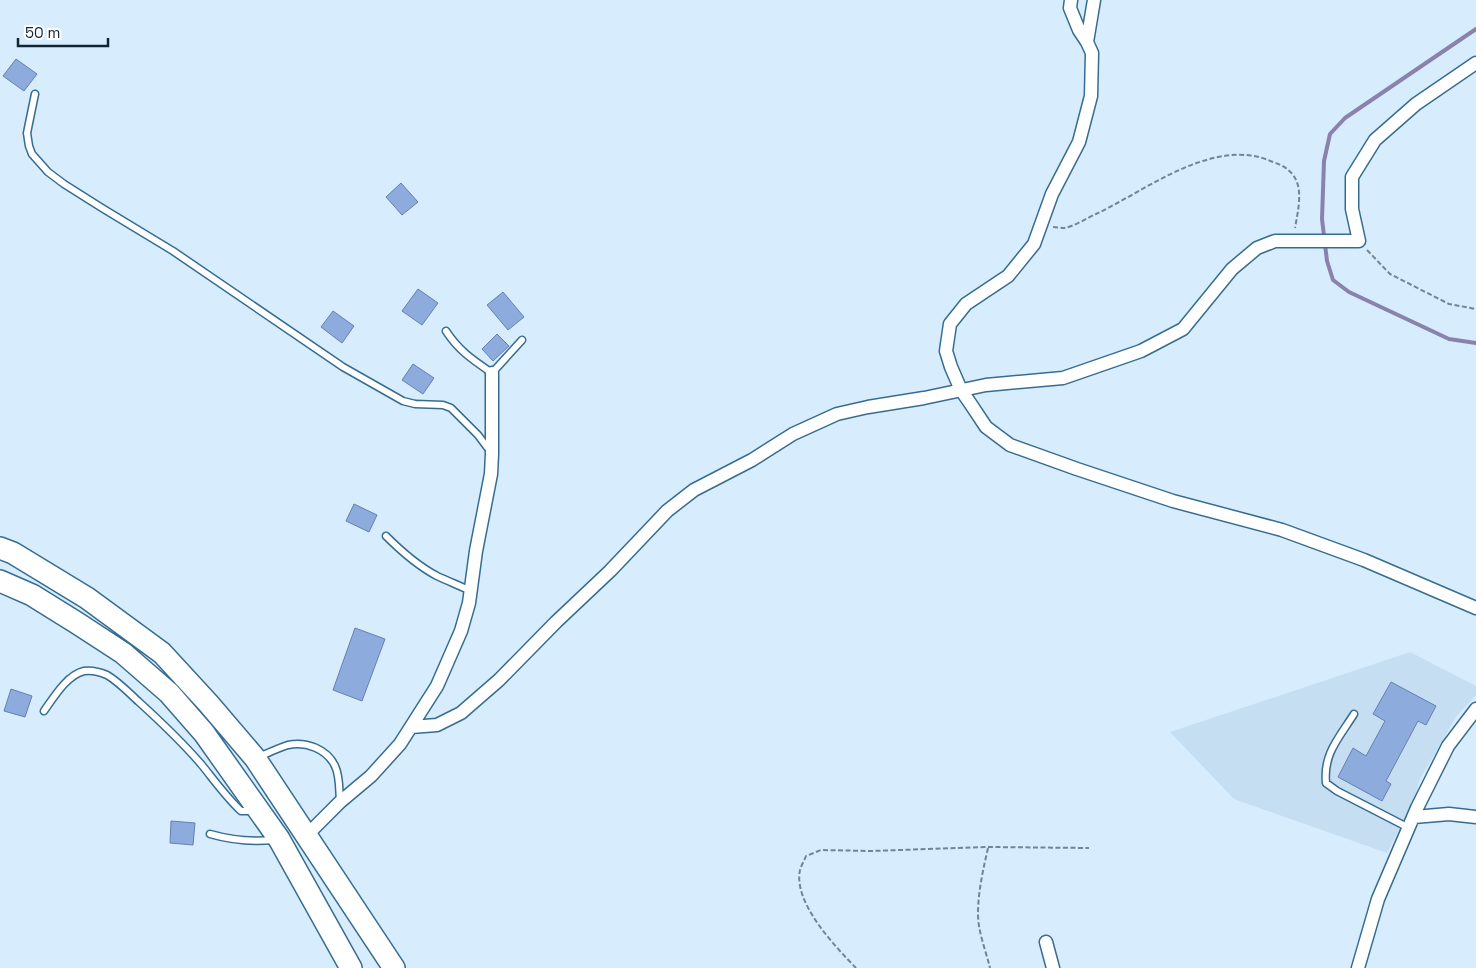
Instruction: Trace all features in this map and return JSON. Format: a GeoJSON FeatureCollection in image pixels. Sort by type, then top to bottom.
{"type":"FeatureCollection","features":[{"type":"Feature","properties":{"kind":"highway"},"geometry":{"type":"LineString","coordinates":[[0,548],[13,553],[87,598],[162,653],[255,758],[394,968]]}},
{"type":"Feature","properties":{"kind":"highway"},"geometry":{"type":"LineString","coordinates":[[0,581],[32,595],[78,623],[123,653],[169,692],[204,733],[280,840],[345,963]]}},
{"type":"Feature","properties":{"kind":"street"},"geometry":{"type":"LineString","coordinates":[[1071,0],[1070,8],[1079,30],[1092,53],[1091,96],[1078,142],[1052,194],[1034,244],[1008,276],[966,304],[950,324],[946,351],[961,390],[986,427],[1010,445],[1173,501],[1282,530],[1364,560],[1476,608]]}},
{"type":"Feature","properties":{"kind":"street"},"geometry":{"type":"LineString","coordinates":[[1087,42],[1094,0]]}},
{"type":"Feature","properties":{"kind":"street"},"geometry":{"type":"LineString","coordinates":[[411,726],[437,725],[461,713],[499,680],[610,571],[667,511],[694,490],[752,460],[793,434],[837,414],[868,407],[986,385],[1063,378],[1141,351],[1183,328],[1232,269],[1257,248],[1275,241],[1359,241],[1352,209],[1352,177],[1375,140],[1416,104],[1476,63]]}},
{"type":"Feature","properties":{"kind":"street"},"geometry":{"type":"LineString","coordinates":[[307,835],[340,802],[371,776],[400,744],[437,686],[460,631],[469,603],[476,551],[491,474],[492,373]]}},
{"type":"Feature","properties":{"kind":"street"},"geometry":{"type":"LineString","coordinates":[[1358,968],[1378,899],[1411,822],[1448,746],[1476,708]]}},
{"type":"Feature","properties":{"kind":"street"},"geometry":{"type":"LineString","coordinates":[[1411,822],[1449,814],[1476,816]]}},
{"type":"Feature","properties":{"kind":"street"},"geometry":{"type":"LineString","coordinates":[[1046,942],[1053,968]]}},
{"type":"Feature","properties":{"kind":"lane"},"geometry":{"type":"LineString","coordinates":[[35,94],[27,133],[28,146],[32,154],[48,172],[94,204],[173,251],[343,367],[403,401],[415,404],[443,405],[451,408],[478,435],[492,454]]}},
{"type":"Feature","properties":{"kind":"lane"},"geometry":{"type":"LineString","coordinates":[[446,331],[454,344],[465,355],[492,373],[522,340]]}},
{"type":"Feature","properties":{"kind":"lane"},"geometry":{"type":"LineString","coordinates":[[386,536],[418,564],[438,576],[471,591]]}},
{"type":"Feature","properties":{"kind":"lane"},"geometry":{"type":"LineString","coordinates":[[44,710],[72,678],[89,671],[106,675],[123,687],[165,726],[241,810],[249,810],[256,807]]}},
{"type":"Feature","properties":{"kind":"lane"},"geometry":{"type":"LineString","coordinates":[[1354,714],[1328,756],[1325,770],[1326,783],[1337,791],[1411,822]]}},
{"type":"Feature","properties":{"kind":"lane"},"geometry":{"type":"LineString","coordinates":[[255,758],[289,745],[307,744],[323,750],[335,766],[339,783],[340,802]]}},
{"type":"Feature","properties":{"kind":"lane"},"geometry":{"type":"LineString","coordinates":[[210,834],[236,840],[280,840]]}},
{"type":"Feature","properties":{"kind":"path"},"geometry":{"type":"LineString","coordinates":[[1041,226],[1066,228],[1105,210],[1163,178],[1204,160],[1236,155],[1258,156],[1283,165],[1296,178],[1300,200],[1296,240]]}},
{"type":"Feature","properties":{"kind":"path"},"geometry":{"type":"LineString","coordinates":[[1359,241],[1390,274],[1449,304],[1476,309]]}},
{"type":"Feature","properties":{"kind":"path"},"geometry":{"type":"LineString","coordinates":[[988,847],[980,884],[978,916],[990,968]]}},
{"type":"Feature","properties":{"kind":"path"},"geometry":{"type":"LineString","coordinates":[[856,968],[834,945],[812,915],[801,890],[800,871],[806,856],[821,850],[870,852],[988,847],[1089,848]]}},
{"type":"Feature","properties":{"kind":"shaded area"},"geometry":{"type":"Polygon","coordinates":[[[1410,652],[1476,686],[1476,695],[1456,717],[1419,781],[1415,800],[1387,853],[1234,799],[1170,732],[1410,652]]]}},
{"type":"Feature","properties":{"kind":"building"},"geometry":{"type":"Polygon","coordinates":[[[16,59],[37,74],[24,91],[3,76],[16,59]]]}},
{"type":"Feature","properties":{"kind":"building"},"geometry":{"type":"Polygon","coordinates":[[[401,183],[418,202],[402,215],[386,197],[401,183]]]}},
{"type":"Feature","properties":{"kind":"building"},"geometry":{"type":"Polygon","coordinates":[[[418,289],[438,303],[422,325],[402,311],[418,289]]]}},
{"type":"Feature","properties":{"kind":"building"},"geometry":{"type":"Polygon","coordinates":[[[503,292],[524,317],[508,330],[487,305],[503,292]]]}},
{"type":"Feature","properties":{"kind":"building"},"geometry":{"type":"Polygon","coordinates":[[[333,311],[354,326],[342,343],[321,327],[333,311]]]}},
{"type":"Feature","properties":{"kind":"building"},"geometry":{"type":"Polygon","coordinates":[[[497,334],[509,346],[493,361],[482,349],[497,334]]]}},
{"type":"Feature","properties":{"kind":"building"},"geometry":{"type":"Polygon","coordinates":[[[413,364],[434,378],[423,394],[402,380],[413,364]]]}},
{"type":"Feature","properties":{"kind":"building"},"geometry":{"type":"Polygon","coordinates":[[[354,504],[377,515],[369,532],[346,521],[354,504]]]}},
{"type":"Feature","properties":{"kind":"building"},"geometry":{"type":"Polygon","coordinates":[[[355,628],[385,639],[362,701],[333,690],[355,628]]]}},
{"type":"Feature","properties":{"kind":"building"},"geometry":{"type":"Polygon","coordinates":[[[1391,682],[1436,706],[1426,725],[1418,721],[1386,781],[1391,784],[1382,801],[1338,777],[1353,748],[1366,756],[1385,721],[1373,714],[1391,682]]]}},
{"type":"Feature","properties":{"kind":"building"},"geometry":{"type":"Polygon","coordinates":[[[11,689],[32,696],[25,717],[4,711],[11,689]]]}},
{"type":"Feature","properties":{"kind":"building"},"geometry":{"type":"Polygon","coordinates":[[[171,821],[195,823],[193,845],[170,843],[171,821]]]}},
{"type":"Feature","properties":{"kind":"waterway"},"geometry":{"type":"LineString","coordinates":[[1476,29],[1345,118],[1330,134],[1324,161],[1322,219],[1327,261],[1333,280],[1349,292],[1449,339],[1476,343]]}}]}
